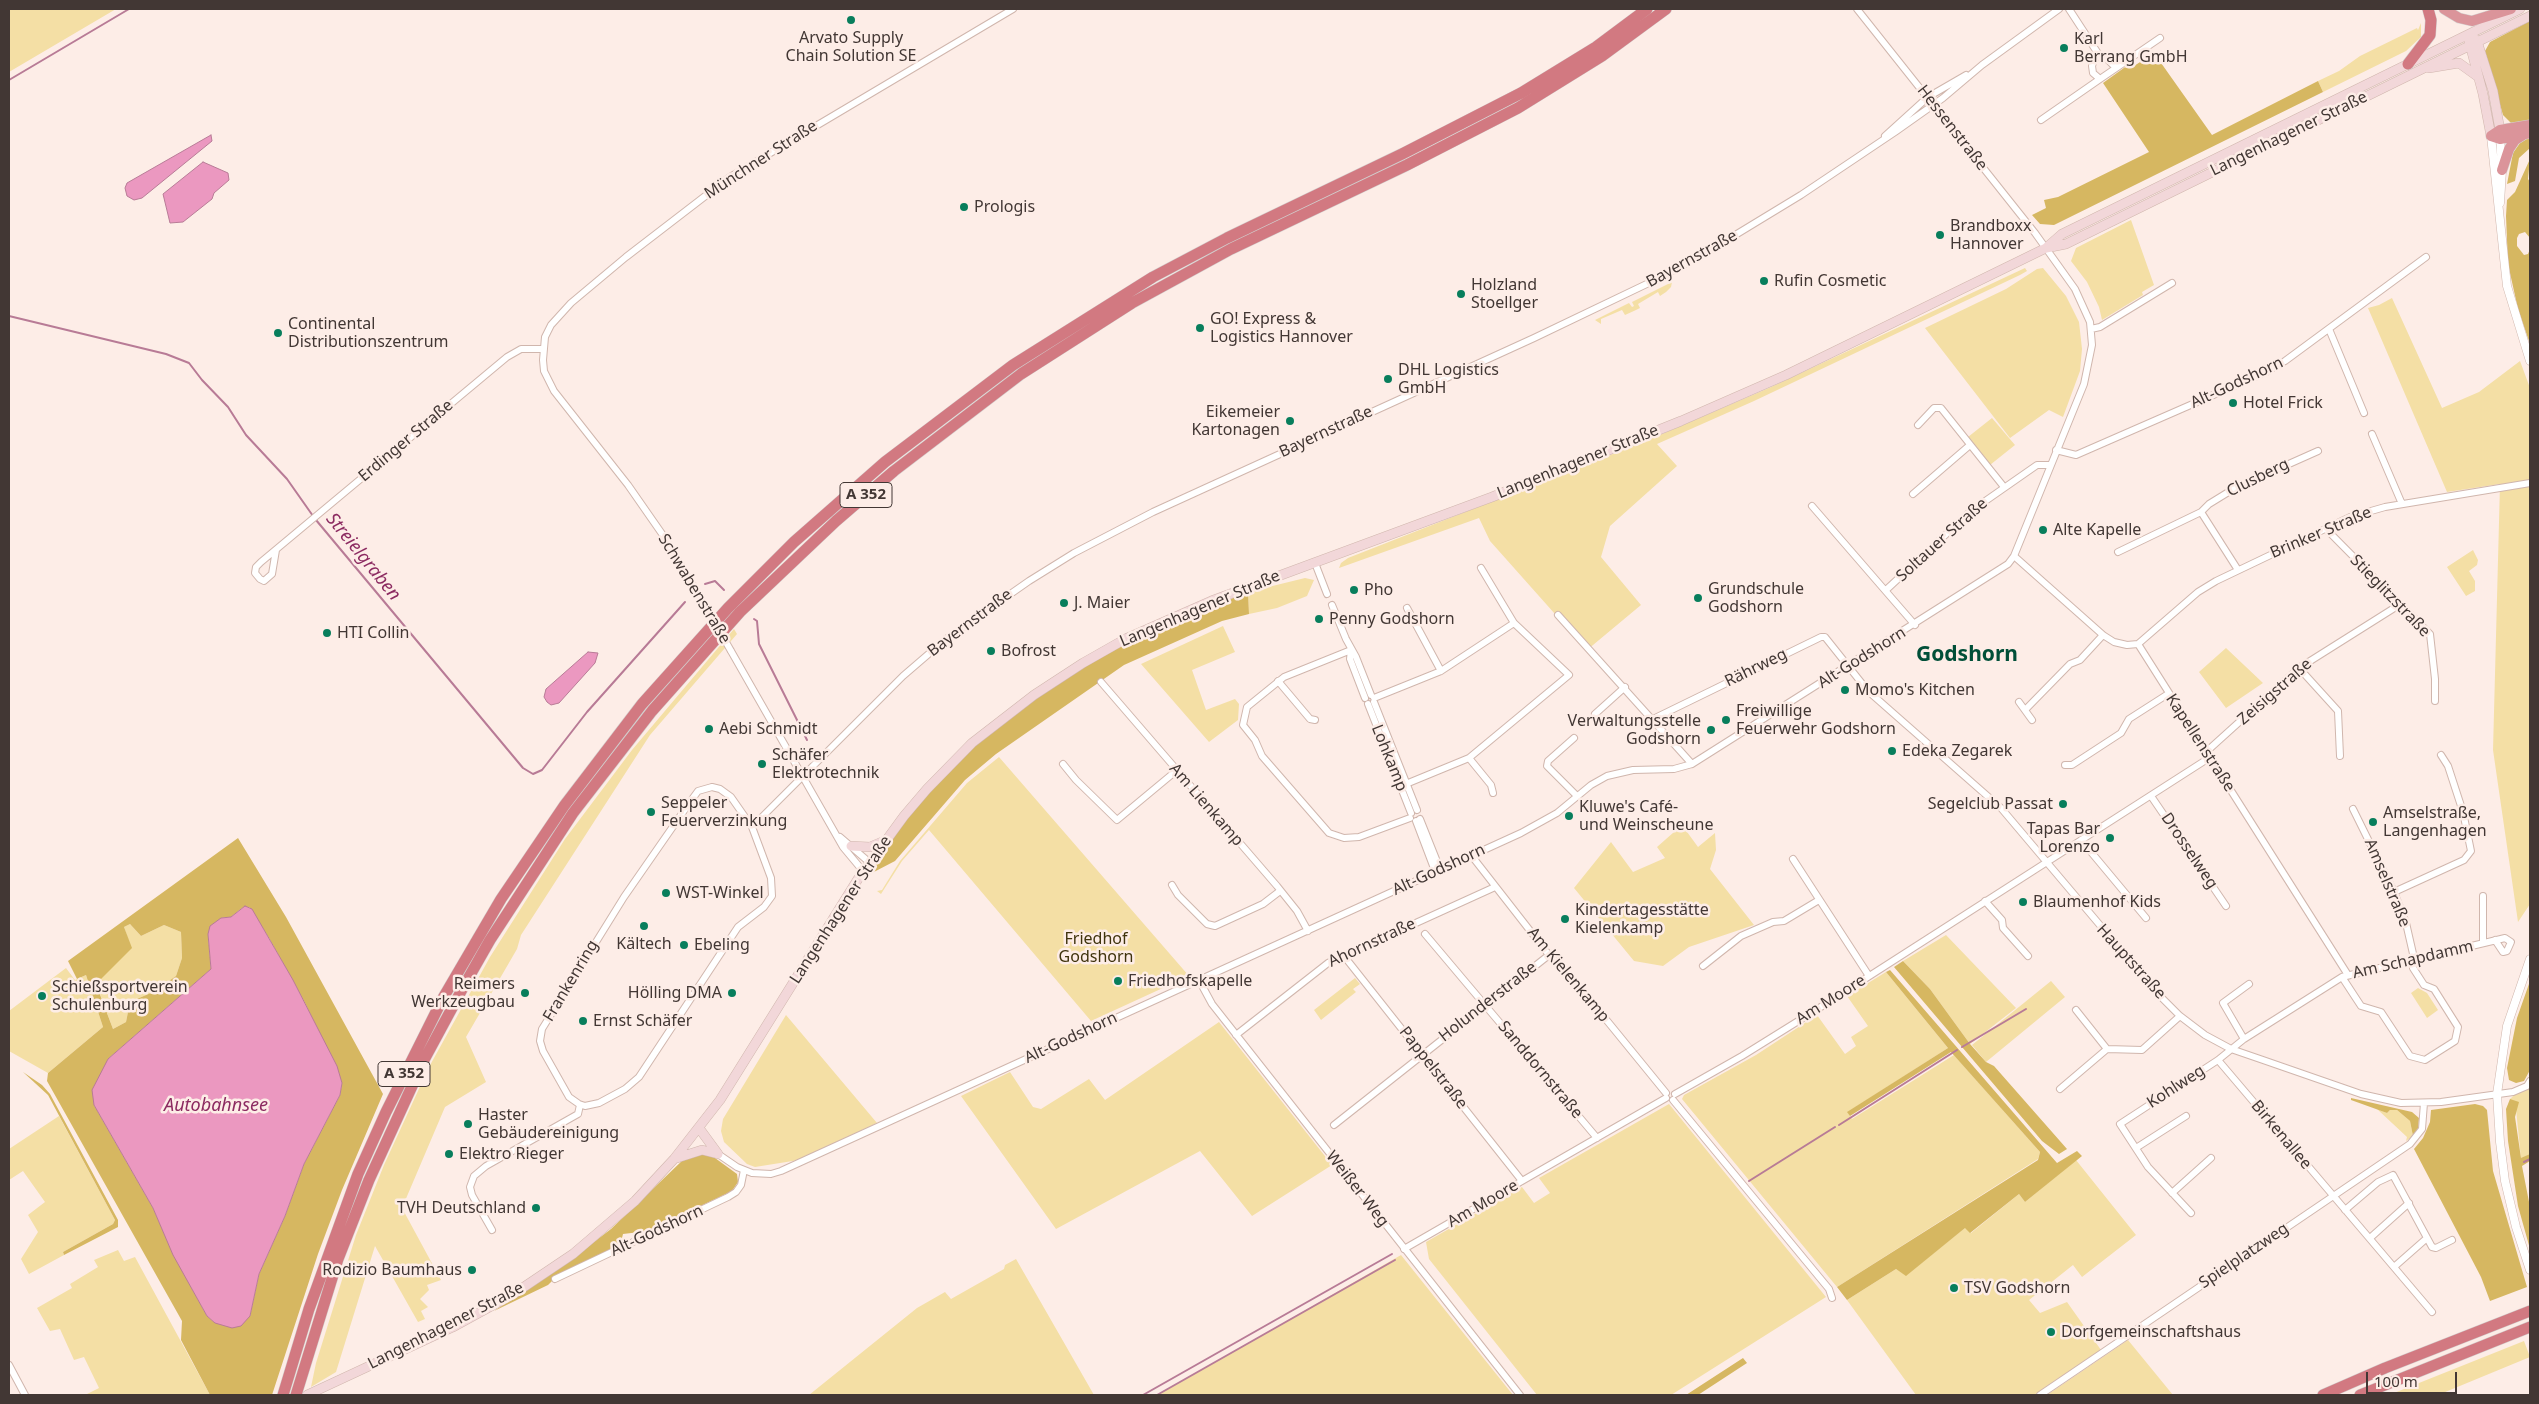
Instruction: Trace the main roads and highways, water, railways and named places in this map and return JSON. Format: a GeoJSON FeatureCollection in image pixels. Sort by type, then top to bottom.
{"type":"FeatureCollection","features":[{"type":"Feature","properties":{"kind":"highway","name":"A 352"},"geometry":{"type":"LineString","coordinates":[[296,1395],[297,1368],[327,1254],[358,1174],[390,1104],[443,998],[501,900],[564,806],[642,704],[728,608],[794,542],[885,462],[1013,365],[1154,277],[1227,238],[1402,154],[1521,92],[1596,47],[1647,9]]}},
{"type":"Feature","properties":{"kind":"highway","name":"A 352"},"geometry":{"type":"LineString","coordinates":[[284,1395],[297,1368],[373,1171],[424,1060],[490,940],[550,847],[631,737],[714,640],[785,568],[894,471],[953,423],[1021,374],[1094,326],[1231,249],[1407,165],[1518,108],[1602,56],[1666,9]]}},
{"type":"Feature","properties":{"kind":"highway"},"geometry":{"type":"LineString","coordinates":[[2409,68],[2430,35],[2431,20],[2428,9]]}},
{"type":"Feature","properties":{"kind":"highway"},"geometry":{"type":"LineString","coordinates":[[2444,9],[2459,18],[2472,21],[2511,9]]}},
{"type":"Feature","properties":{"kind":"highway"},"geometry":{"type":"LineString","coordinates":[[2497,135],[2530,125]]}},
{"type":"Feature","properties":{"kind":"highway"},"geometry":{"type":"LineString","coordinates":[[2497,135],[2527,134]]}},
{"type":"Feature","properties":{"kind":"highway"},"geometry":{"type":"LineString","coordinates":[[2502,170],[2509,150],[2515,140],[2527,134]]}},
{"type":"Feature","properties":{"kind":"highway"},"geometry":{"type":"LineString","coordinates":[[2322,1395],[2530,1311]]}},
{"type":"Feature","properties":{"kind":"highway"},"geometry":{"type":"LineString","coordinates":[[2360,1395],[2530,1327]]}},
{"type":"Feature","properties":{"kind":"main road","name":"Langenhagener Straße"},"geometry":{"type":"LineString","coordinates":[[307,1395],[464,1321],[544,1275],[615,1219],[692,1138],[752,1050],[869,862],[927,789],[972,743],[1034,694],[1083,663],[1127,638],[1212,600],[1492,497],[1716,406],[1856,343],[2046,248],[2062,234],[2409,68],[2520,9]]}},
{"type":"Feature","properties":{"kind":"main road","name":"Langenhagener Straße"},"geometry":{"type":"LineString","coordinates":[[2409,68],[2468,46],[2530,16]]}},
{"type":"Feature","properties":{"kind":"main road"},"geometry":{"type":"LineString","coordinates":[[2470,34],[2477,41],[2493,91],[2497,135]]}},
{"type":"Feature","properties":{"kind":"main road"},"geometry":{"type":"LineString","coordinates":[[2470,34],[2468,46],[2497,135]]}},
{"type":"Feature","properties":{"kind":"main road"},"geometry":{"type":"LineString","coordinates":[[2409,68],[2454,63],[2468,68],[2477,76]]}},
{"type":"Feature","properties":{"kind":"main road"},"geometry":{"type":"LineString","coordinates":[[851,846],[870,847],[885,841]]}},
{"type":"Feature","properties":{"kind":"main road"},"geometry":{"type":"LineString","coordinates":[[699,1128],[714,1153]]}},
{"type":"Feature","properties":{"kind":"main road"},"geometry":{"type":"LineString","coordinates":[[692,1138],[714,1153]]}},
{"type":"Feature","properties":{"kind":"main road"},"geometry":{"type":"LineString","coordinates":[[674,1159],[702,1150],[714,1153]]}},
{"type":"Feature","properties":{"kind":"water"},"geometry":{"type":"Polygon","coordinates":[[[211,135],[212,141],[142,198],[134,200],[127,196],[125,188],[127,183],[211,135]]]}},
{"type":"Feature","properties":{"kind":"water"},"geometry":{"type":"Polygon","coordinates":[[[203,162],[228,173],[229,180],[214,193],[212,199],[183,222],[170,223],[163,194],[203,162]]]}},
{"type":"Feature","properties":{"kind":"water"},"geometry":{"type":"Polygon","coordinates":[[[588,652],[598,653],[595,663],[559,703],[551,705],[547,702],[544,697],[546,689],[588,652]]]}},
{"type":"Feature","properties":{"kind":"water","name":"Autobahnsee"},"geometry":{"type":"Polygon","coordinates":[[[245,906],[252,909],[293,980],[337,1066],[342,1083],[340,1095],[304,1164],[285,1216],[259,1274],[250,1316],[241,1326],[232,1328],[215,1323],[207,1316],[173,1255],[153,1208],[94,1105],[92,1090],[108,1059],[211,969],[208,934],[210,926],[221,918],[231,917],[245,906]]]}},
{"type":"Feature","properties":{"kind":"waterway"},"geometry":{"type":"LineString","coordinates":[[9,80],[129,9]]}},
{"type":"Feature","properties":{"kind":"waterway","name":"Streielgraben"},"geometry":{"type":"LineString","coordinates":[[9,316],[166,354],[189,363],[202,380],[228,407],[246,435],[287,479],[313,516]]}},
{"type":"Feature","properties":{"kind":"waterway","name":"Streielgraben"},"geometry":{"type":"LineString","coordinates":[[316,520],[523,768],[533,774],[542,770],[587,712],[685,602]]}},
{"type":"Feature","properties":{"kind":"waterway","name":"Streielgraben"},"geometry":{"type":"LineString","coordinates":[[705,584],[715,581],[724,590]]}},
{"type":"Feature","properties":{"kind":"waterway","name":"Streielgraben"},"geometry":{"type":"LineString","coordinates":[[754,619],[757,621],[759,644],[807,740]]}},
{"type":"Feature","properties":{"kind":"waterway"},"geometry":{"type":"LineString","coordinates":[[1962,1047],[2026,1009]]}},
{"type":"Feature","properties":{"kind":"waterway"},"geometry":{"type":"LineString","coordinates":[[1839,1125],[1957,1050]]}},
{"type":"Feature","properties":{"kind":"waterway"},"geometry":{"type":"LineString","coordinates":[[1749,1181],[1835,1127]]}},
{"type":"Feature","properties":{"kind":"waterway"},"geometry":{"type":"LineString","coordinates":[[2524,1162],[2530,1159]]}},
{"type":"Feature","properties":{"kind":"waterway"},"geometry":{"type":"LineString","coordinates":[[1143,1395],[1392,1254]]}},
{"type":"Feature","properties":{"kind":"waterway"},"geometry":{"type":"LineString","coordinates":[[1157,1395],[1395,1260]]}},
{"type":"Feature","properties":{"kind":"place","name":"Arvato Supply Chain Solution SE"},"geometry":{"type":"Point","coordinates":[851,20]}},
{"type":"Feature","properties":{"kind":"place","name":"Karl Berrang GmbH"},"geometry":{"type":"Point","coordinates":[2064,48]}},
{"type":"Feature","properties":{"kind":"place","name":"Prologis"},"geometry":{"type":"Point","coordinates":[964,207]}},
{"type":"Feature","properties":{"kind":"place","name":"Brandboxx Hannover"},"geometry":{"type":"Point","coordinates":[1940,235]}},
{"type":"Feature","properties":{"kind":"place","name":"Rufin Cosmetic"},"geometry":{"type":"Point","coordinates":[1764,281]}},
{"type":"Feature","properties":{"kind":"place","name":"Holzland Stoellger"},"geometry":{"type":"Point","coordinates":[1461,294]}},
{"type":"Feature","properties":{"kind":"place","name":"GO! Express & Logistics Hannover"},"geometry":{"type":"Point","coordinates":[1200,328]}},
{"type":"Feature","properties":{"kind":"place","name":"Continental Distributionszentrum"},"geometry":{"type":"Point","coordinates":[278,333]}},
{"type":"Feature","properties":{"kind":"place","name":"DHL Logistics GmbH"},"geometry":{"type":"Point","coordinates":[1388,379]}},
{"type":"Feature","properties":{"kind":"place","name":"Hotel Frick"},"geometry":{"type":"Point","coordinates":[2233,403]}},
{"type":"Feature","properties":{"kind":"place","name":"Eikemeier Kartonagen"},"geometry":{"type":"Point","coordinates":[1290,421]}},
{"type":"Feature","properties":{"kind":"place","name":"Alte Kapelle"},"geometry":{"type":"Point","coordinates":[2043,530]}},
{"type":"Feature","properties":{"kind":"place","name":"Pho"},"geometry":{"type":"Point","coordinates":[1354,590]}},
{"type":"Feature","properties":{"kind":"place","name":"Grundschule Godshorn"},"geometry":{"type":"Point","coordinates":[1698,598]}},
{"type":"Feature","properties":{"kind":"place","name":"J. Maier"},"geometry":{"type":"Point","coordinates":[1064,603]}},
{"type":"Feature","properties":{"kind":"place","name":"Penny Godshorn"},"geometry":{"type":"Point","coordinates":[1319,619]}},
{"type":"Feature","properties":{"kind":"place","name":"HTI Collin"},"geometry":{"type":"Point","coordinates":[327,633]}},
{"type":"Feature","properties":{"kind":"place","name":"Bofrost"},"geometry":{"type":"Point","coordinates":[991,651]}},
{"type":"Feature","properties":{"kind":"place","name":"Momo's Kitchen"},"geometry":{"type":"Point","coordinates":[1845,690]}},
{"type":"Feature","properties":{"kind":"place","name":"Freiwillige Feuerwehr Godshorn"},"geometry":{"type":"Point","coordinates":[1726,720]}},
{"type":"Feature","properties":{"kind":"place","name":"Aebi Schmidt"},"geometry":{"type":"Point","coordinates":[709,729]}},
{"type":"Feature","properties":{"kind":"place","name":"Verwaltungsstelle Godshorn"},"geometry":{"type":"Point","coordinates":[1711,730]}},
{"type":"Feature","properties":{"kind":"place","name":"Edeka Zegarek"},"geometry":{"type":"Point","coordinates":[1892,751]}},
{"type":"Feature","properties":{"kind":"place","name":"Schäfer Elektrotechnik"},"geometry":{"type":"Point","coordinates":[762,764]}},
{"type":"Feature","properties":{"kind":"place","name":"Segelclub Passat"},"geometry":{"type":"Point","coordinates":[2063,804]}},
{"type":"Feature","properties":{"kind":"place","name":"Seppeler Feuerverzinkung"},"geometry":{"type":"Point","coordinates":[651,812]}},
{"type":"Feature","properties":{"kind":"place","name":"Kluwe's Café- und Weinscheune"},"geometry":{"type":"Point","coordinates":[1569,816]}},
{"type":"Feature","properties":{"kind":"place","name":"Amselstraße, Langenhagen"},"geometry":{"type":"Point","coordinates":[2373,822]}},
{"type":"Feature","properties":{"kind":"place","name":"Tapas Bar Lorenzo"},"geometry":{"type":"Point","coordinates":[2110,838]}},
{"type":"Feature","properties":{"kind":"place","name":"WST-Winkel"},"geometry":{"type":"Point","coordinates":[666,893]}},
{"type":"Feature","properties":{"kind":"place","name":"Blaumenhof Kids"},"geometry":{"type":"Point","coordinates":[2023,902]}},
{"type":"Feature","properties":{"kind":"place","name":"Kindertagesstätte Kielenkamp"},"geometry":{"type":"Point","coordinates":[1565,919]}},
{"type":"Feature","properties":{"kind":"place","name":"Kältech"},"geometry":{"type":"Point","coordinates":[644,926]}},
{"type":"Feature","properties":{"kind":"place","name":"Ebeling"},"geometry":{"type":"Point","coordinates":[684,945]}},
{"type":"Feature","properties":{"kind":"place","name":"Friedhofskapelle"},"geometry":{"type":"Point","coordinates":[1118,981]}},
{"type":"Feature","properties":{"kind":"place","name":"Reimers Werkzeugbau"},"geometry":{"type":"Point","coordinates":[525,993]}},
{"type":"Feature","properties":{"kind":"place","name":"Hölling DMA"},"geometry":{"type":"Point","coordinates":[732,993]}},
{"type":"Feature","properties":{"kind":"place","name":"Schießsportverein Schulenburg"},"geometry":{"type":"Point","coordinates":[42,996]}},
{"type":"Feature","properties":{"kind":"place","name":"Ernst Schäfer"},"geometry":{"type":"Point","coordinates":[583,1021]}},
{"type":"Feature","properties":{"kind":"place","name":"Haster Gebäudereinigung"},"geometry":{"type":"Point","coordinates":[468,1124]}},
{"type":"Feature","properties":{"kind":"place","name":"Elektro Rieger"},"geometry":{"type":"Point","coordinates":[449,1154]}},
{"type":"Feature","properties":{"kind":"place","name":"TVH Deutschland"},"geometry":{"type":"Point","coordinates":[536,1208]}},
{"type":"Feature","properties":{"kind":"place","name":"Rodizio Baumhaus"},"geometry":{"type":"Point","coordinates":[472,1270]}},
{"type":"Feature","properties":{"kind":"place","name":"TSV Godshorn"},"geometry":{"type":"Point","coordinates":[1954,1288]}},
{"type":"Feature","properties":{"kind":"place","name":"Dorfgemeinschaftshaus"},"geometry":{"type":"Point","coordinates":[2051,1332]}},
{"type":"Feature","properties":{"kind":"district","name":"Godshorn"},"geometry":{"type":"Point","coordinates":[1967,655]}},
{"type":"Feature","properties":{"kind":"park label","name":"Friedhof Godshorn"},"geometry":{"type":"Point","coordinates":[1096,948]}}]}
